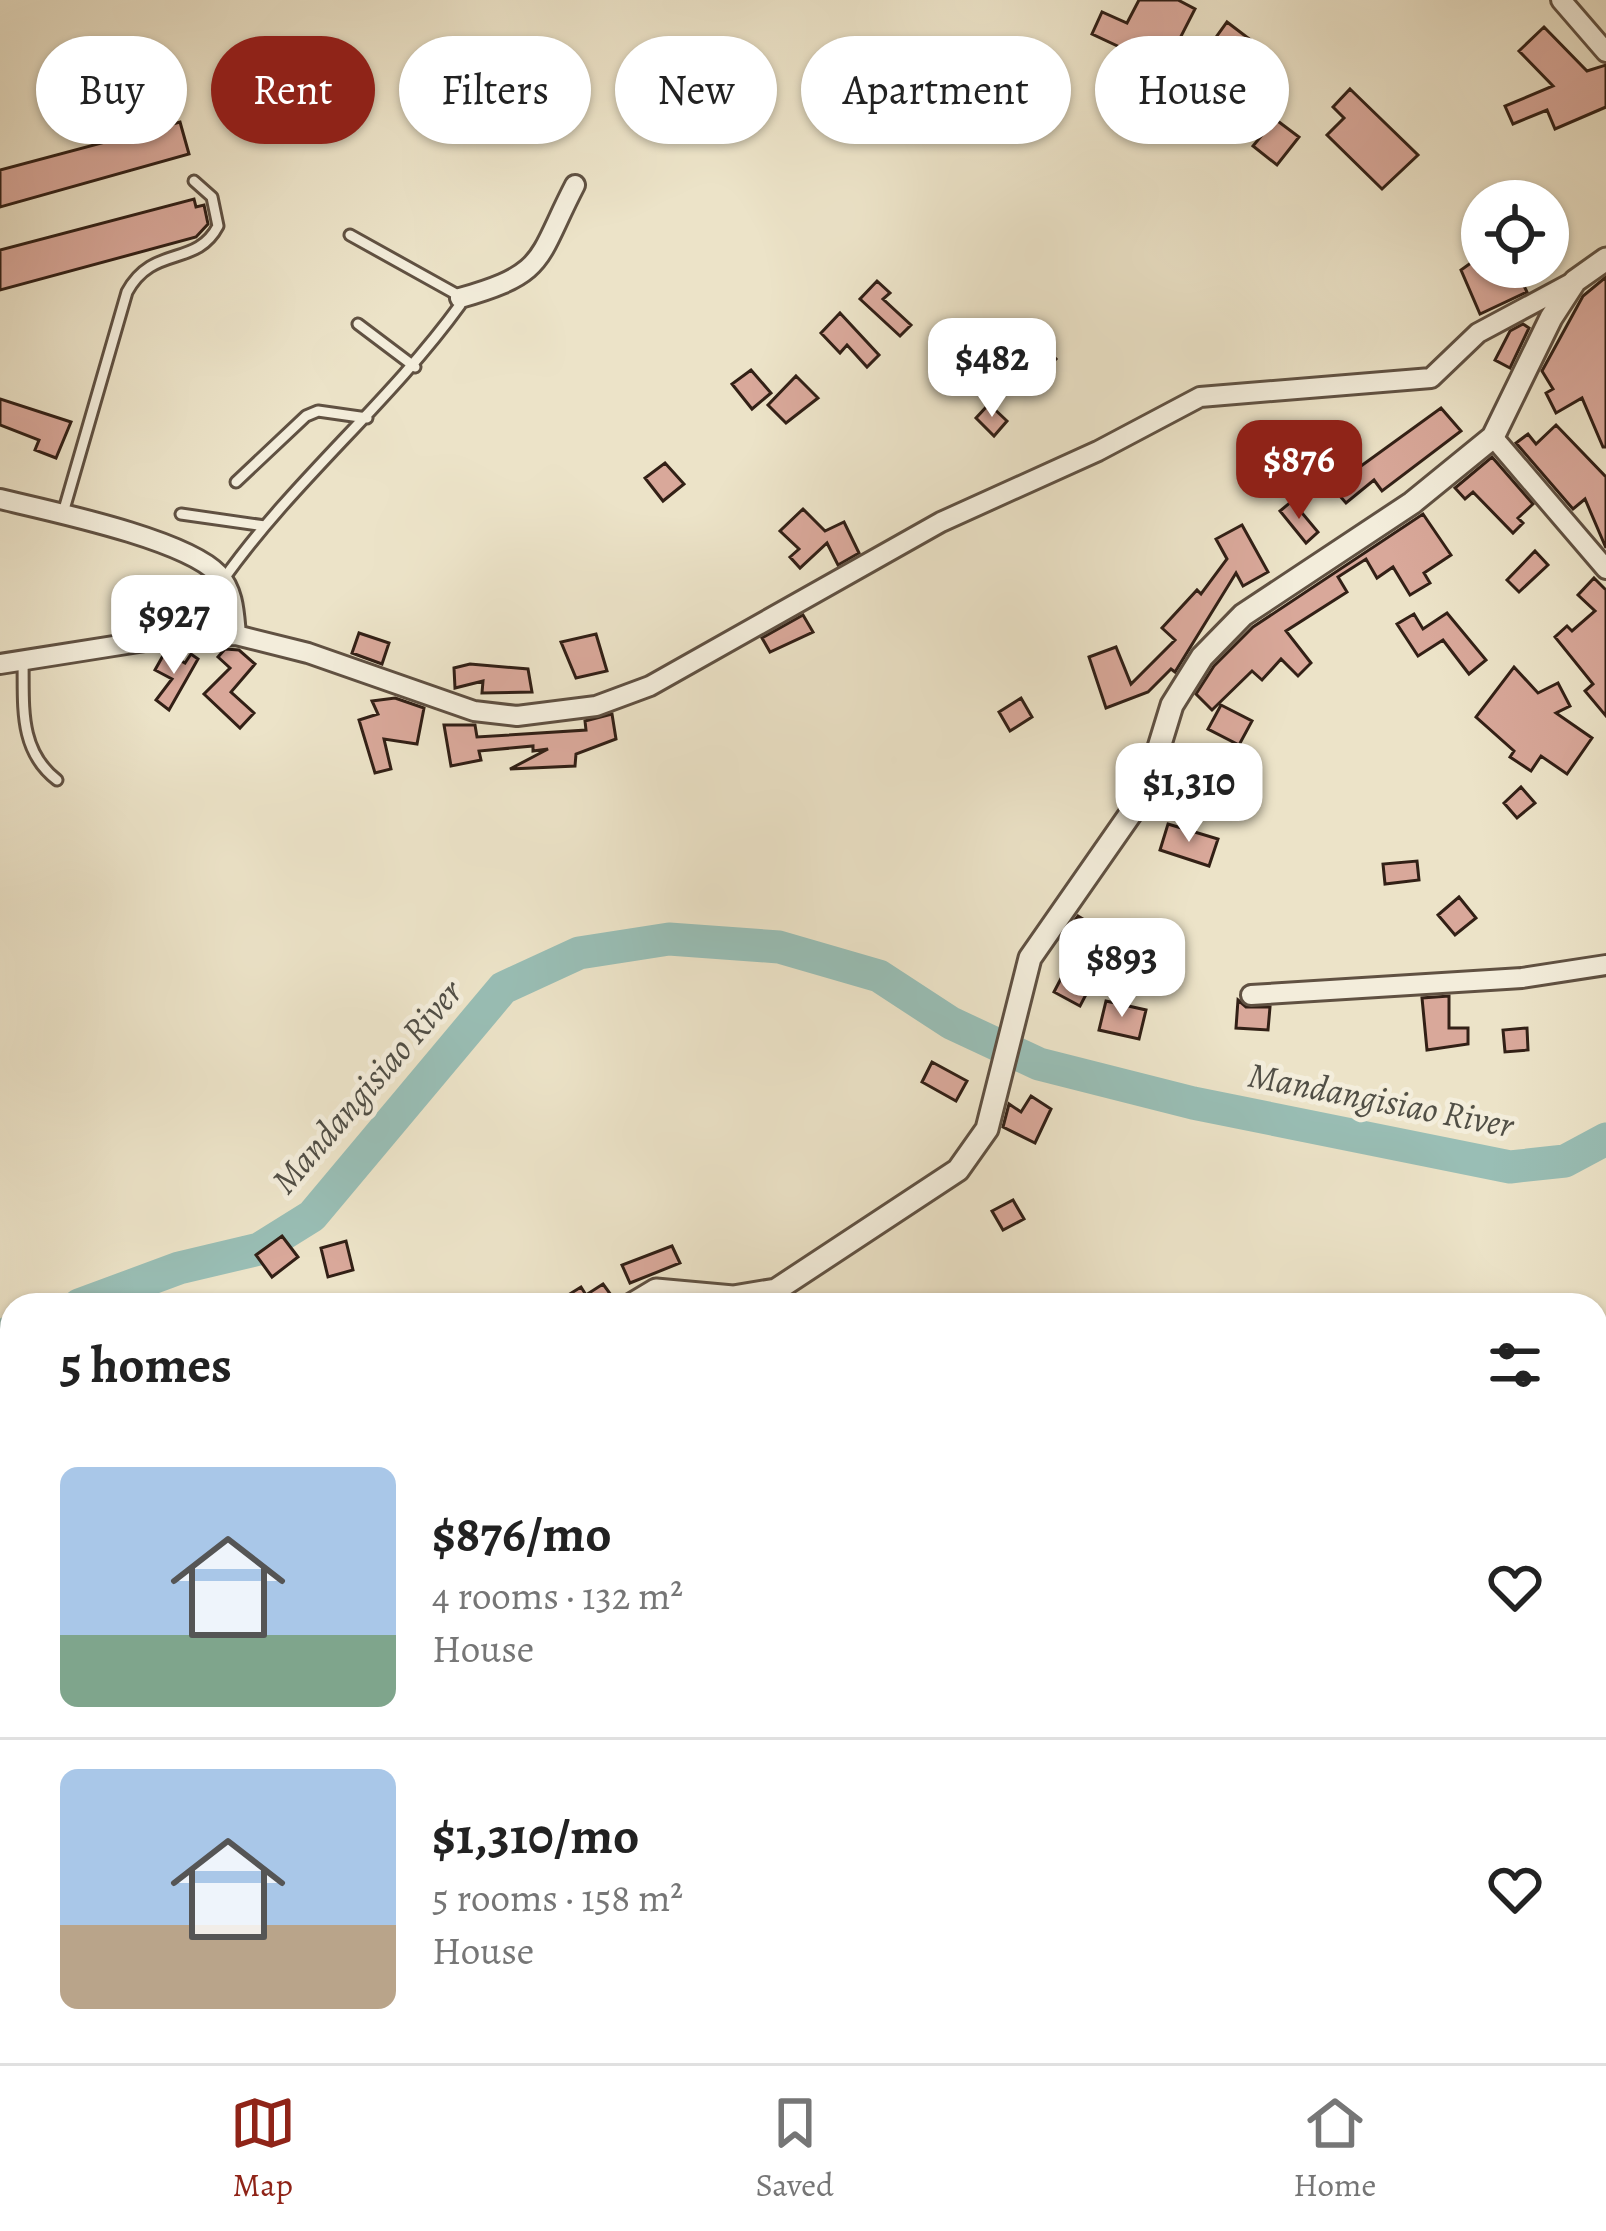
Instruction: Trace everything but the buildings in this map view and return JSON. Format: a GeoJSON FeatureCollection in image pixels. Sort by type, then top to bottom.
{"type":"FeatureCollection","features":[{"type":"Feature","properties":{"kind":"street"},"geometry":{"type":"LineString","coordinates":[[1561,0],[1606,52]]}},
{"type":"Feature","properties":{"kind":"street"},"geometry":{"type":"LineString","coordinates":[[460,298],[508,284],[541,261],[575,185]]}},
{"type":"Feature","properties":{"kind":"street"},"geometry":{"type":"LineString","coordinates":[[0,664],[158,639],[236,635],[308,653],[474,711],[518,716],[596,706],[650,686],[941,522],[1098,451],[1200,397],[1431,378],[1478,333],[1606,259]]}},
{"type":"Feature","properties":{"kind":"street"},"geometry":{"type":"LineString","coordinates":[[762,1293],[776,1291],[958,1170],[988,1129],[1030,958],[1145,793],[1172,705],[1202,657],[1243,615],[1412,503],[1493,437],[1539,339],[1575,281]]}},
{"type":"Feature","properties":{"kind":"street"},"geometry":{"type":"LineString","coordinates":[[1493,437],[1606,569]]}},
{"type":"Feature","properties":{"kind":"street"},"geometry":{"type":"LineString","coordinates":[[0,499],[158,544],[204,563],[223,580],[236,635]]}},
{"type":"Feature","properties":{"kind":"street"},"geometry":{"type":"LineString","coordinates":[[1251,995],[1522,978],[1606,965]]}},
{"type":"Feature","properties":{"kind":"street"},"geometry":{"type":"LineString","coordinates":[[651,1293],[689,1293]]}},
{"type":"Feature","properties":{"kind":"lane"},"geometry":{"type":"LineString","coordinates":[[62,514],[127,292],[148,264],[200,249],[218,226],[216,205],[194,181]]}},
{"type":"Feature","properties":{"kind":"lane"},"geometry":{"type":"LineString","coordinates":[[223,580],[266,526],[415,367],[460,298],[350,235]]}},
{"type":"Feature","properties":{"kind":"lane"},"geometry":{"type":"LineString","coordinates":[[358,324],[415,367]]}},
{"type":"Feature","properties":{"kind":"lane"},"geometry":{"type":"LineString","coordinates":[[236,482],[313,413],[367,418]]}},
{"type":"Feature","properties":{"kind":"lane"},"geometry":{"type":"LineString","coordinates":[[181,514],[266,526]]}},
{"type":"Feature","properties":{"kind":"lane"},"geometry":{"type":"LineString","coordinates":[[22,660],[28,742],[39,766],[57,780]]}},
{"type":"Feature","properties":{"kind":"waterway","name":"Mandangisiao River"},"geometry":{"type":"LineString","coordinates":[[111,1293],[179,1268],[259,1249],[312,1216],[503,988],[579,953],[669,939],[779,947],[879,976],[951,1023],[1039,1064],[1193,1103],[1510,1167],[1565,1161],[1606,1139]]}}]}
